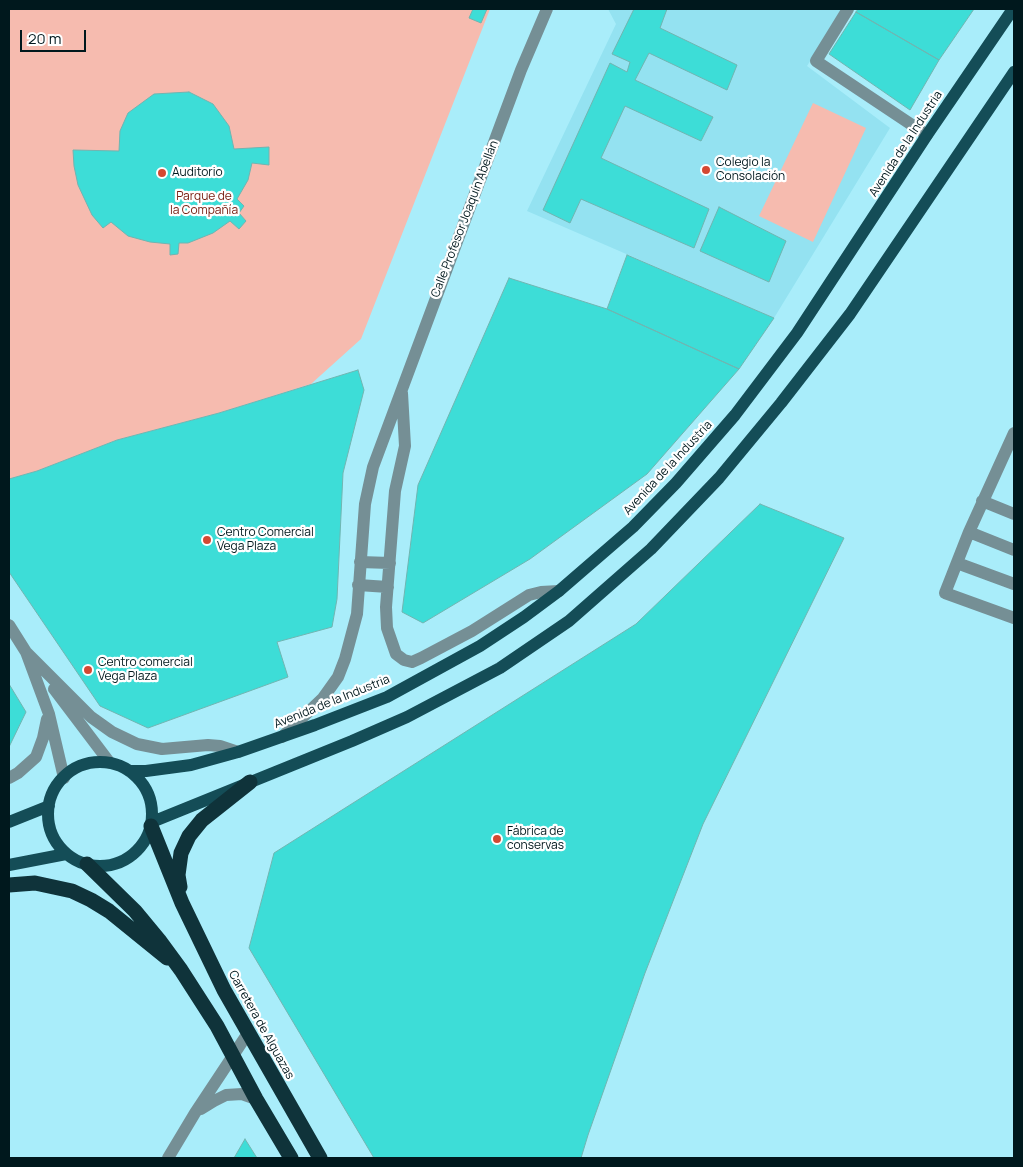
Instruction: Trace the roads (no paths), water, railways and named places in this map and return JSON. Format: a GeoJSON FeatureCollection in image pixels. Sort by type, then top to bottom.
{"type":"FeatureCollection","features":[{"type":"Feature","properties":{"kind":"highway"},"geometry":{"type":"LineString","coordinates":[[182,904],[178,875],[181,853],[189,836],[202,820],[250,782]]}},
{"type":"Feature","properties":{"kind":"highway"},"geometry":{"type":"LineString","coordinates":[[151,824],[182,904]]}},
{"type":"Feature","properties":{"kind":"highway"},"geometry":{"type":"LineString","coordinates":[[87,864],[134,911],[159,940],[180,970],[217,1026],[291,1158]]}},
{"type":"Feature","properties":{"kind":"highway"},"geometry":{"type":"LineString","coordinates":[[9,885],[42,884],[72,891],[91,900],[109,912],[180,970]]}},
{"type":"Feature","properties":{"kind":"highway","name":"Carretera de Alguazas"},"geometry":{"type":"LineString","coordinates":[[182,904],[224,990],[320,1158]]}},
{"type":"Feature","properties":{"kind":"main road","name":"Avenida de la Industria"},"geometry":{"type":"LineString","coordinates":[[129,771],[146,771],[191,765],[238,752],[387,697],[480,646],[559,591],[633,527],[676,484],[735,415],[797,333],[927,135],[1013,9]]}},
{"type":"Feature","properties":{"kind":"main road"},"geometry":{"type":"LineString","coordinates":[[151,824],[407,717],[500,668],[569,620],[650,549],[719,478],[781,403],[850,314],[1014,72]]}},
{"type":"Feature","properties":{"kind":"main road"},"geometry":{"type":"LineString","coordinates":[[97,762],[110,763],[129,771],[138,779],[150,799],[152,811],[151,824],[144,843],[125,860],[112,865],[87,864],[66,854],[52,832],[49,819],[49,806],[57,786],[73,770],[97,762]]}},
{"type":"Feature","properties":{"kind":"main road"},"geometry":{"type":"LineString","coordinates":[[9,822],[49,806]]}},
{"type":"Feature","properties":{"kind":"main road"},"geometry":{"type":"LineString","coordinates":[[9,865],[66,854]]}},
{"type":"Feature","properties":{"kind":"street","name":"Calle Profesor Joaquín Abellán"},"geometry":{"type":"LineString","coordinates":[[282,737],[323,698],[338,677],[345,659],[357,614],[365,504],[373,467],[521,70],[547,9]]}},
{"type":"Feature","properties":{"kind":"street"},"geometry":{"type":"LineString","coordinates":[[848,9],[816,61],[927,135]]}},
{"type":"Feature","properties":{"kind":"street"},"geometry":{"type":"LineString","coordinates":[[401,388],[405,446],[395,492],[386,607],[387,628],[396,654],[404,660],[412,662],[472,631],[529,595],[559,591]]}},
{"type":"Feature","properties":{"kind":"street"},"geometry":{"type":"LineString","coordinates":[[386,431],[396,435],[405,446]]}},
{"type":"Feature","properties":{"kind":"street"},"geometry":{"type":"LineString","coordinates":[[1014,433],[982,501],[945,593],[1014,618]]}},
{"type":"Feature","properties":{"kind":"street"},"geometry":{"type":"LineString","coordinates":[[982,501],[1014,514]]}},
{"type":"Feature","properties":{"kind":"street"},"geometry":{"type":"LineString","coordinates":[[969,532],[1014,550]]}},
{"type":"Feature","properties":{"kind":"street"},"geometry":{"type":"LineString","coordinates":[[360,562],[390,563]]}},
{"type":"Feature","properties":{"kind":"street"},"geometry":{"type":"LineString","coordinates":[[957,563],[1014,584]]}},
{"type":"Feature","properties":{"kind":"street"},"geometry":{"type":"LineString","coordinates":[[358,585],[388,587]]}},
{"type":"Feature","properties":{"kind":"street"},"geometry":{"type":"LineString","coordinates":[[9,625],[26,652],[110,763]]}},
{"type":"Feature","properties":{"kind":"street"},"geometry":{"type":"LineString","coordinates":[[26,652],[48,714],[64,778]]}},
{"type":"Feature","properties":{"kind":"street"},"geometry":{"type":"LineString","coordinates":[[26,652],[91,717],[112,732],[137,744],[162,749],[208,745],[220,746],[238,752]]}},
{"type":"Feature","properties":{"kind":"street"},"geometry":{"type":"LineString","coordinates":[[9,778],[18,774],[36,756],[43,738],[48,714]]}},
{"type":"Feature","properties":{"kind":"street"},"geometry":{"type":"LineString","coordinates":[[168,1158],[195,1113],[248,1033]]}},
{"type":"Feature","properties":{"kind":"street"},"geometry":{"type":"LineString","coordinates":[[195,1113],[214,1100],[226,1095],[242,1094],[256,1098]]}},
{"type":"Feature","properties":{"kind":"place","name":"Colegio la Consolación"},"geometry":{"type":"Point","coordinates":[706,170]}},
{"type":"Feature","properties":{"kind":"place","name":"Auditorio"},"geometry":{"type":"Point","coordinates":[162,173]}},
{"type":"Feature","properties":{"kind":"place","name":"Centro Comercial Vega Plaza"},"geometry":{"type":"Point","coordinates":[207,540]}},
{"type":"Feature","properties":{"kind":"place","name":"Centro comercial Vega Plaza"},"geometry":{"type":"Point","coordinates":[88,670]}},
{"type":"Feature","properties":{"kind":"place","name":"Fábrica de conservas"},"geometry":{"type":"Point","coordinates":[497,839]}},
{"type":"Feature","properties":{"kind":"park label","name":"Parque de la Compañía"},"geometry":{"type":"Point","coordinates":[204,204]}}]}
